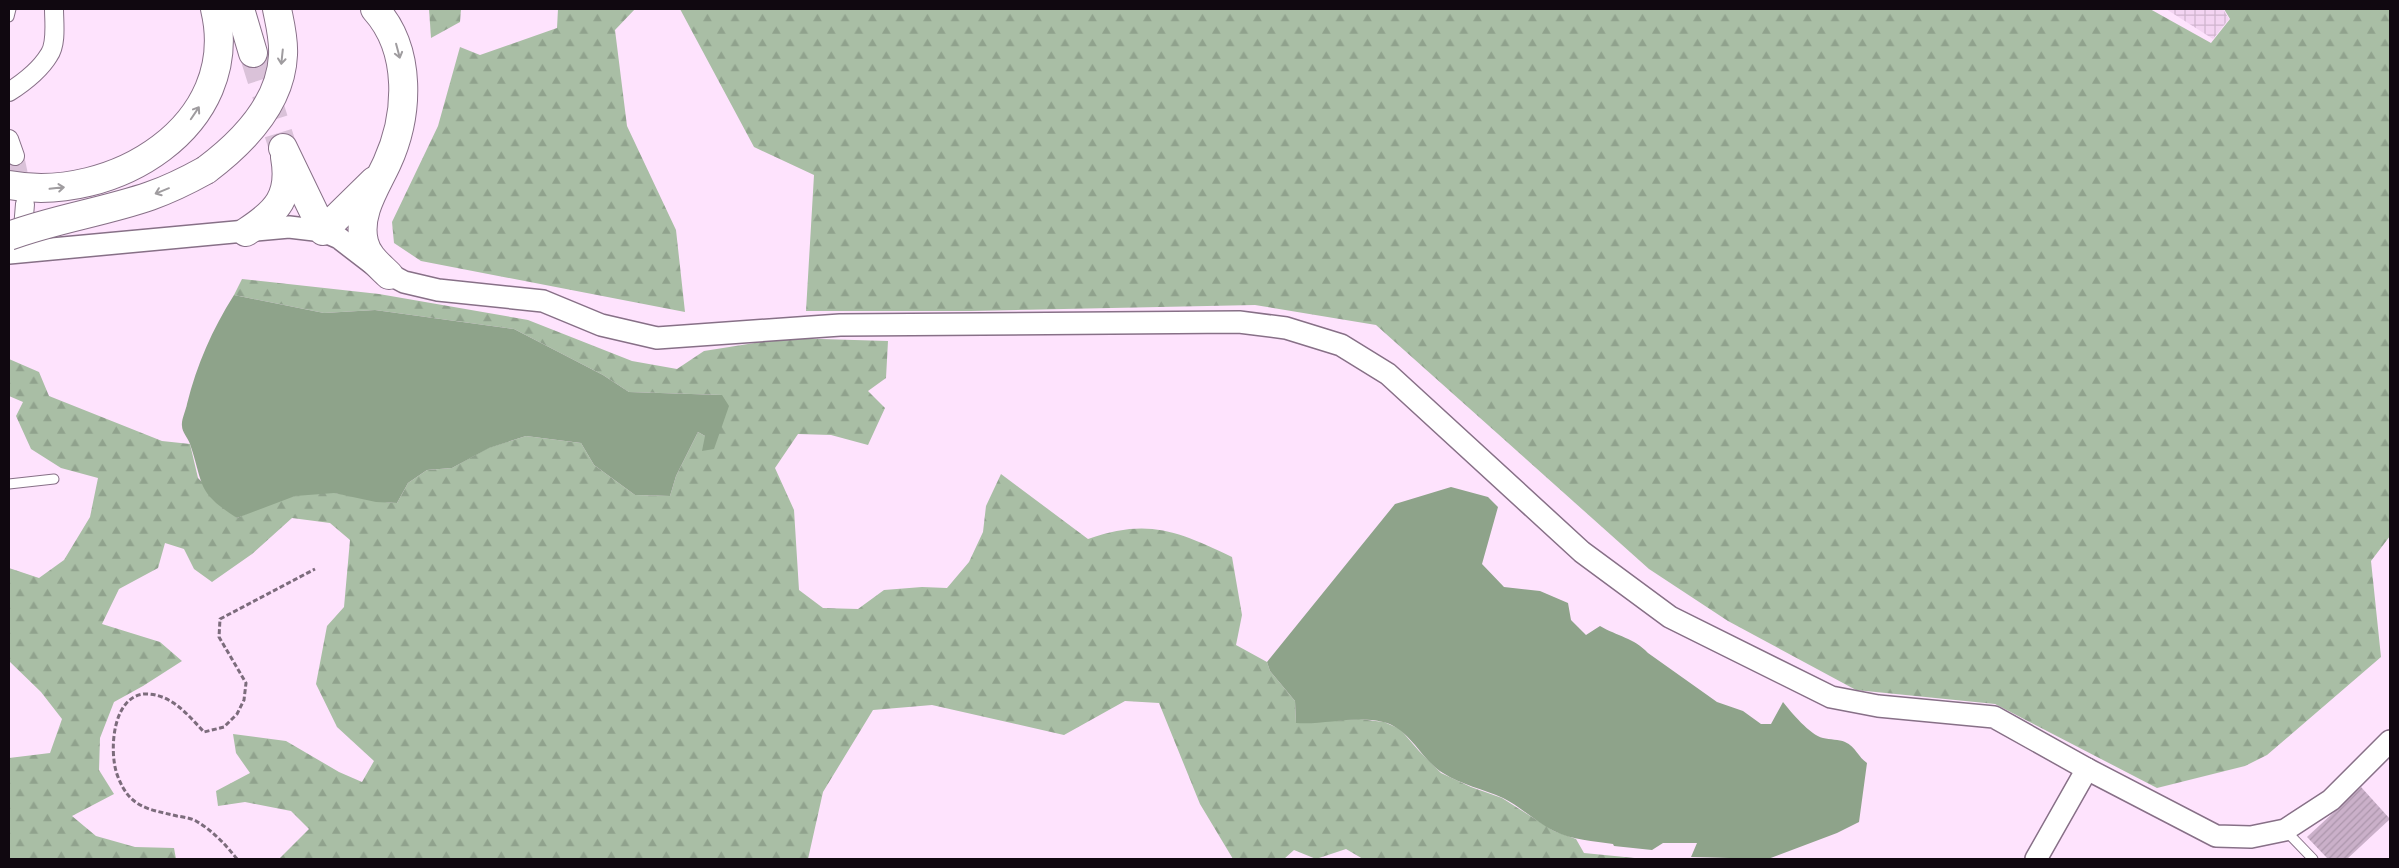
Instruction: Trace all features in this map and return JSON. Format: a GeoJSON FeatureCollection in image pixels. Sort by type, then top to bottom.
{"type":"FeatureCollection","features":[{"type":"Feature","properties":{"kind":"highway"},"geometry":{"type":"LineString","coordinates":[[17,195],[26,188],[48,188],[100,180],[148,158],[169,143],[198,110],[211,84],[219,46],[215,9]]}},
{"type":"Feature","properties":{"kind":"highway"},"geometry":{"type":"LineString","coordinates":[[240,9],[253,53]]}},
{"type":"Feature","properties":{"kind":"highway"},"geometry":{"type":"LineString","coordinates":[[13,247],[28,229],[149,196],[179,184],[206,170],[231,151],[249,132],[264,110],[276,84],[283,56],[282,29],[277,9]]}},
{"type":"Feature","properties":{"kind":"highway"},"geometry":{"type":"LineString","coordinates":[[375,9],[383,18],[395,40],[401,64],[403,90],[402,115],[397,140],[369,201],[363,229],[364,242],[368,254],[389,275]]}},
{"type":"Feature","properties":{"kind":"highway"},"geometry":{"type":"LineString","coordinates":[[246,232],[264,221],[276,210],[283,197],[287,184],[283,148],[323,231],[363,192],[387,164]]}},
{"type":"Feature","properties":{"kind":"street"},"geometry":{"type":"LineString","coordinates":[[9,92],[22,83],[50,54],[54,33],[54,9]]}},
{"type":"Feature","properties":{"kind":"street"},"geometry":{"type":"LineString","coordinates":[[9,139],[14,156]]}},
{"type":"Feature","properties":{"kind":"street"},"geometry":{"type":"LineString","coordinates":[[17,195],[13,247],[246,232],[289,227],[323,231],[339,238],[389,275],[420,286],[542,301],[601,325],[656,338],[840,325],[1239,322],[1286,328],[1341,345],[1388,374],[1582,552],[1670,616],[1831,697],[1878,706],[1994,717],[2087,769],[2216,836],[2251,837],[2285,830],[2331,800],[2390,741]]}},
{"type":"Feature","properties":{"kind":"street"},"geometry":{"type":"LineString","coordinates":[[2036,859],[2087,769]]}},
{"type":"Feature","properties":{"kind":"lane"},"geometry":{"type":"LineString","coordinates":[[9,17],[11,9]]}},
{"type":"Feature","properties":{"kind":"lane"},"geometry":{"type":"LineString","coordinates":[[9,484],[54,479]]}},
{"type":"Feature","properties":{"kind":"lane"},"geometry":{"type":"LineString","coordinates":[[2285,830],[2313,859]]}},
{"type":"Feature","properties":{"kind":"path"},"geometry":{"type":"LineString","coordinates":[[237,859],[226,845],[194,820],[144,808],[128,795],[117,776],[113,745],[114,726],[122,710],[135,697],[148,694],[163,697],[181,708],[204,732],[224,727],[237,714],[244,700],[246,684],[220,637],[220,619],[315,569]]}},
{"type":"Feature","properties":{"kind":"shaded area"},"geometry":{"type":"Polygon","coordinates":[[[2166,9],[2223,9],[2229,19],[2213,39],[2166,9]]]}},
{"type":"Feature","properties":{"kind":"shaded area"},"geometry":{"type":"Polygon","coordinates":[[[234,295],[324,313],[375,310],[514,329],[603,375],[629,392],[722,395],[729,406],[714,449],[702,451],[705,436],[698,432],[676,476],[670,496],[635,495],[594,465],[581,443],[526,436],[489,448],[452,468],[427,470],[408,483],[397,503],[376,502],[334,493],[295,496],[237,518],[214,501],[203,487],[182,424],[200,361],[212,334],[234,295]]]}},
{"type":"Feature","properties":{"kind":"shaded area"},"geometry":{"type":"Polygon","coordinates":[[[1451,487],[1488,497],[1498,507],[1482,564],[1504,587],[1540,591],[1568,603],[1571,620],[1586,635],[1600,626],[1637,644],[1717,702],[1743,711],[1761,724],[1771,724],[1783,702],[1812,733],[1823,738],[1843,741],[1849,744],[1867,763],[1859,822],[1837,833],[1768,859],[1691,857],[1697,843],[1663,843],[1652,850],[1614,846],[1613,844],[1583,840],[1561,834],[1503,798],[1450,777],[1435,767],[1408,737],[1392,725],[1362,719],[1296,723],[1295,701],[1270,671],[1267,662],[1395,504],[1451,487]]]}},
{"type":"Feature","properties":{"kind":"green space"},"geometry":{"type":"Polygon","coordinates":[[[429,9],[461,9],[460,22],[431,38],[429,9]]]}},
{"type":"Feature","properties":{"kind":"green space"},"geometry":{"type":"Polygon","coordinates":[[[558,9],[635,9],[615,30],[627,126],[676,230],[685,312],[421,261],[394,243],[392,222],[438,126],[460,47],[480,55],[557,28],[558,9]]]}},
{"type":"Feature","properties":{"kind":"green space"},"geometry":{"type":"Polygon","coordinates":[[[680,9],[2150,9],[2211,43],[2230,19],[2224,9],[2390,9],[2390,536],[2371,561],[2381,657],[2267,755],[2245,766],[2157,788],[1995,704],[1856,690],[1728,621],[1649,569],[1376,325],[1255,305],[971,311],[806,311],[814,175],[754,147],[680,9]]]}},
{"type":"Feature","properties":{"kind":"green space"},"geometry":{"type":"Polygon","coordinates":[[[242,279],[379,294],[528,320],[632,361],[677,369],[704,351],[787,338],[888,341],[886,378],[868,391],[885,408],[868,445],[831,435],[798,434],[775,468],[794,510],[799,590],[823,608],[858,609],[884,590],[922,587],[947,588],[969,562],[983,532],[986,506],[1001,474],[1088,539],[1128,529],[1162,530],[1195,540],[1232,557],[1242,615],[1236,645],[1267,662],[1270,671],[1295,701],[1296,723],[1359,719],[1384,722],[1400,729],[1441,773],[1471,787],[1502,798],[1554,831],[1576,839],[1584,853],[1645,859],[1363,859],[1346,849],[1316,859],[1294,850],[1284,859],[1233,859],[1200,804],[1159,703],[1125,701],[1064,735],[932,705],[873,710],[823,792],[808,859],[279,859],[309,829],[291,811],[245,802],[218,806],[216,791],[250,773],[236,753],[233,734],[286,741],[339,772],[362,782],[374,761],[337,727],[316,684],[327,626],[344,607],[350,540],[330,523],[292,518],[252,554],[212,582],[194,569],[184,549],[165,543],[158,568],[119,589],[102,624],[160,642],[182,661],[114,702],[100,738],[99,770],[114,794],[72,816],[96,836],[135,847],[174,848],[176,859],[9,859],[9,758],[50,753],[62,719],[41,692],[9,661],[9,568],[39,578],[64,560],[90,517],[98,478],[61,468],[31,449],[16,416],[23,402],[9,396],[9,359],[39,372],[49,396],[162,441],[190,444],[198,478],[237,518],[272,503],[310,493],[335,493],[397,503],[408,483],[427,470],[452,468],[488,448],[526,436],[581,443],[594,465],[635,495],[670,496],[676,476],[698,432],[705,436],[722,395],[629,392],[603,375],[514,329],[375,310],[324,313],[234,295],[242,279]]]}},
{"type":"Feature","properties":{"kind":"building"},"geometry":{"type":"Polygon","coordinates":[[[2361,787],[2390,819],[2347,859],[2328,859],[2307,837],[2361,787]]]}},
{"type":"Feature","properties":{"kind":"tunnel"},"geometry":{"type":"LineString","coordinates":[[253,53],[283,148]]}},
{"type":"Feature","properties":{"kind":"tunnel"},"geometry":{"type":"LineString","coordinates":[[15,156],[23,194]]}}]}
